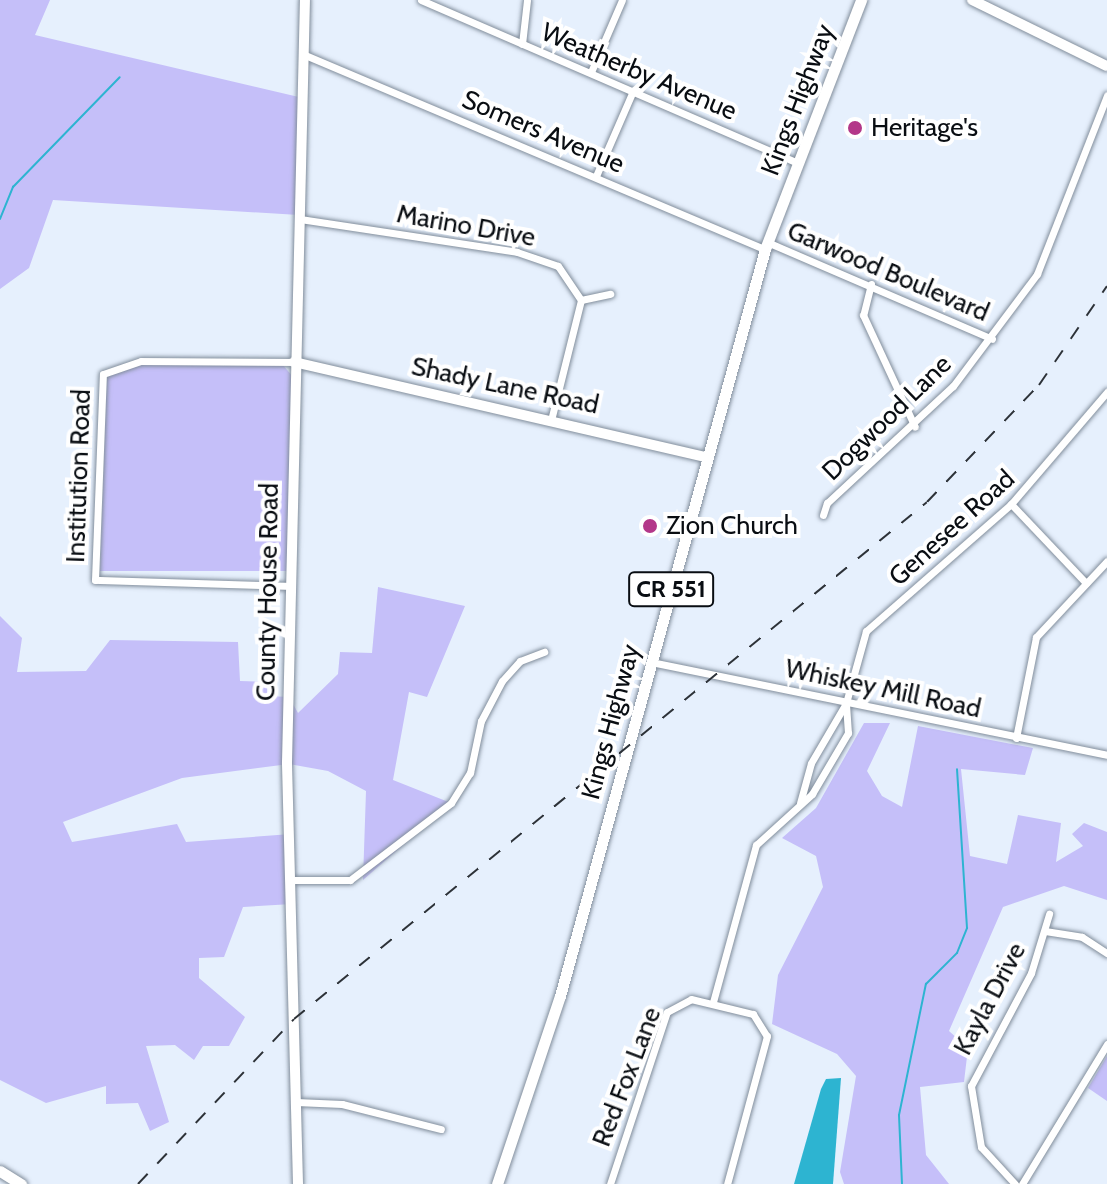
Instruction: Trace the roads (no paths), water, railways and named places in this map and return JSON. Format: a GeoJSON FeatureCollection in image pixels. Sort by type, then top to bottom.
{"type":"FeatureCollection","features":[{"type":"Feature","properties":{"kind":"main road","name":"Kings Highway"},"geometry":{"type":"LineString","coordinates":[[497,1184],[560,996],[705,457],[766,245],[861,0]]}},
{"type":"Feature","properties":{"kind":"main road"},"geometry":{"type":"LineString","coordinates":[[0,1171],[21,1184]]}},
{"type":"Feature","properties":{"kind":"street","name":"County House Road"},"geometry":{"type":"LineString","coordinates":[[298,1184],[291,880],[289,586],[305,0]]}},
{"type":"Feature","properties":{"kind":"street","name":"Weatherby Avenue"},"geometry":{"type":"LineString","coordinates":[[421,0],[797,163]]}},
{"type":"Feature","properties":{"kind":"street"},"geometry":{"type":"LineString","coordinates":[[522,44],[527,0]]}},
{"type":"Feature","properties":{"kind":"street"},"geometry":{"type":"LineString","coordinates":[[591,72],[622,0]]}},
{"type":"Feature","properties":{"kind":"street"},"geometry":{"type":"LineString","coordinates":[[972,0],[1107,66]]}},
{"type":"Feature","properties":{"kind":"street","name":"Somers Avenue"},"geometry":{"type":"LineString","coordinates":[[305,55],[766,245]]}},
{"type":"Feature","properties":{"kind":"street"},"geometry":{"type":"LineString","coordinates":[[596,176],[633,91]]}},
{"type":"Feature","properties":{"kind":"street","name":"Dogwood Lane"},"geometry":{"type":"LineString","coordinates":[[823,515],[827,503],[915,427],[992,339],[1047,256],[1107,95]]}},
{"type":"Feature","properties":{"kind":"street","name":"Marino Drive"},"geometry":{"type":"LineString","coordinates":[[300,219],[517,252],[558,266],[581,300]]}},
{"type":"Feature","properties":{"kind":"street","name":"Garwood Boulevard"},"geometry":{"type":"LineString","coordinates":[[766,245],[871,284],[992,339]]}},
{"type":"Feature","properties":{"kind":"street"},"geometry":{"type":"LineString","coordinates":[[871,284],[863,315],[915,427]]}},
{"type":"Feature","properties":{"kind":"street"},"geometry":{"type":"LineString","coordinates":[[552,416],[581,300],[610,294]]}},
{"type":"Feature","properties":{"kind":"street","name":"Institution Road"},"geometry":{"type":"LineString","coordinates":[[289,586],[95,580],[103,374],[141,361],[294,362]]}},
{"type":"Feature","properties":{"kind":"street","name":"Shady Lane Road"},"geometry":{"type":"LineString","coordinates":[[294,362],[552,416],[705,457]]}},
{"type":"Feature","properties":{"kind":"street","name":"Genesee Road"},"geometry":{"type":"LineString","coordinates":[[846,703],[869,628],[1011,504],[1107,392]]}},
{"type":"Feature","properties":{"kind":"street"},"geometry":{"type":"LineString","coordinates":[[1011,504],[1086,583]]}},
{"type":"Feature","properties":{"kind":"street"},"geometry":{"type":"LineString","coordinates":[[1016,738],[1036,637],[1107,561]]}},
{"type":"Feature","properties":{"kind":"street"},"geometry":{"type":"LineString","coordinates":[[291,880],[350,880],[451,803],[470,773],[481,721],[502,681],[520,661],[544,652]]}},
{"type":"Feature","properties":{"kind":"street","name":"Whiskey Mill Road"},"geometry":{"type":"LineString","coordinates":[[650,662],[1107,755]]}},
{"type":"Feature","properties":{"kind":"street"},"geometry":{"type":"LineString","coordinates":[[800,803],[811,763],[846,703]]}},
{"type":"Feature","properties":{"kind":"street"},"geometry":{"type":"LineString","coordinates":[[713,1002],[756,845],[800,803],[848,733],[846,703]]}},
{"type":"Feature","properties":{"kind":"street","name":"Kayla Drive"},"geometry":{"type":"LineString","coordinates":[[1015,1184],[981,1147],[971,1086],[1045,931],[1049,914]]}},
{"type":"Feature","properties":{"kind":"street"},"geometry":{"type":"LineString","coordinates":[[1045,931],[1082,937],[1107,953]]}},
{"type":"Feature","properties":{"kind":"street","name":"Red Fox Lane"},"geometry":{"type":"LineString","coordinates":[[610,1184],[667,1012],[691,999],[753,1014],[768,1043],[727,1184]]}},
{"type":"Feature","properties":{"kind":"street"},"geometry":{"type":"LineString","coordinates":[[1022,1184],[1107,1044]]}},
{"type":"Feature","properties":{"kind":"street"},"geometry":{"type":"LineString","coordinates":[[296,1102],[342,1104],[441,1129]]}},
{"type":"Feature","properties":{"kind":"water"},"geometry":{"type":"Polygon","coordinates":[[[841,1078],[833,1184],[794,1184],[821,1089],[826,1079],[841,1078]]]}},
{"type":"Feature","properties":{"kind":"waterway"},"geometry":{"type":"LineString","coordinates":[[0,219],[13,187],[120,77]]}},
{"type":"Feature","properties":{"kind":"waterway"},"geometry":{"type":"LineString","coordinates":[[902,1184],[899,1115],[926,984],[957,953],[967,928],[957,769]]}},
{"type":"Feature","properties":{"kind":"railway"},"geometry":{"type":"LineString","coordinates":[[138,1184],[294,1019],[927,502],[1039,385],[1107,286]]}},
{"type":"Feature","properties":{"kind":"place","name":"Heritage's"},"geometry":{"type":"Point","coordinates":[855,128]}},
{"type":"Feature","properties":{"kind":"place","name":"Zion Church"},"geometry":{"type":"Point","coordinates":[650,526]}}]}
